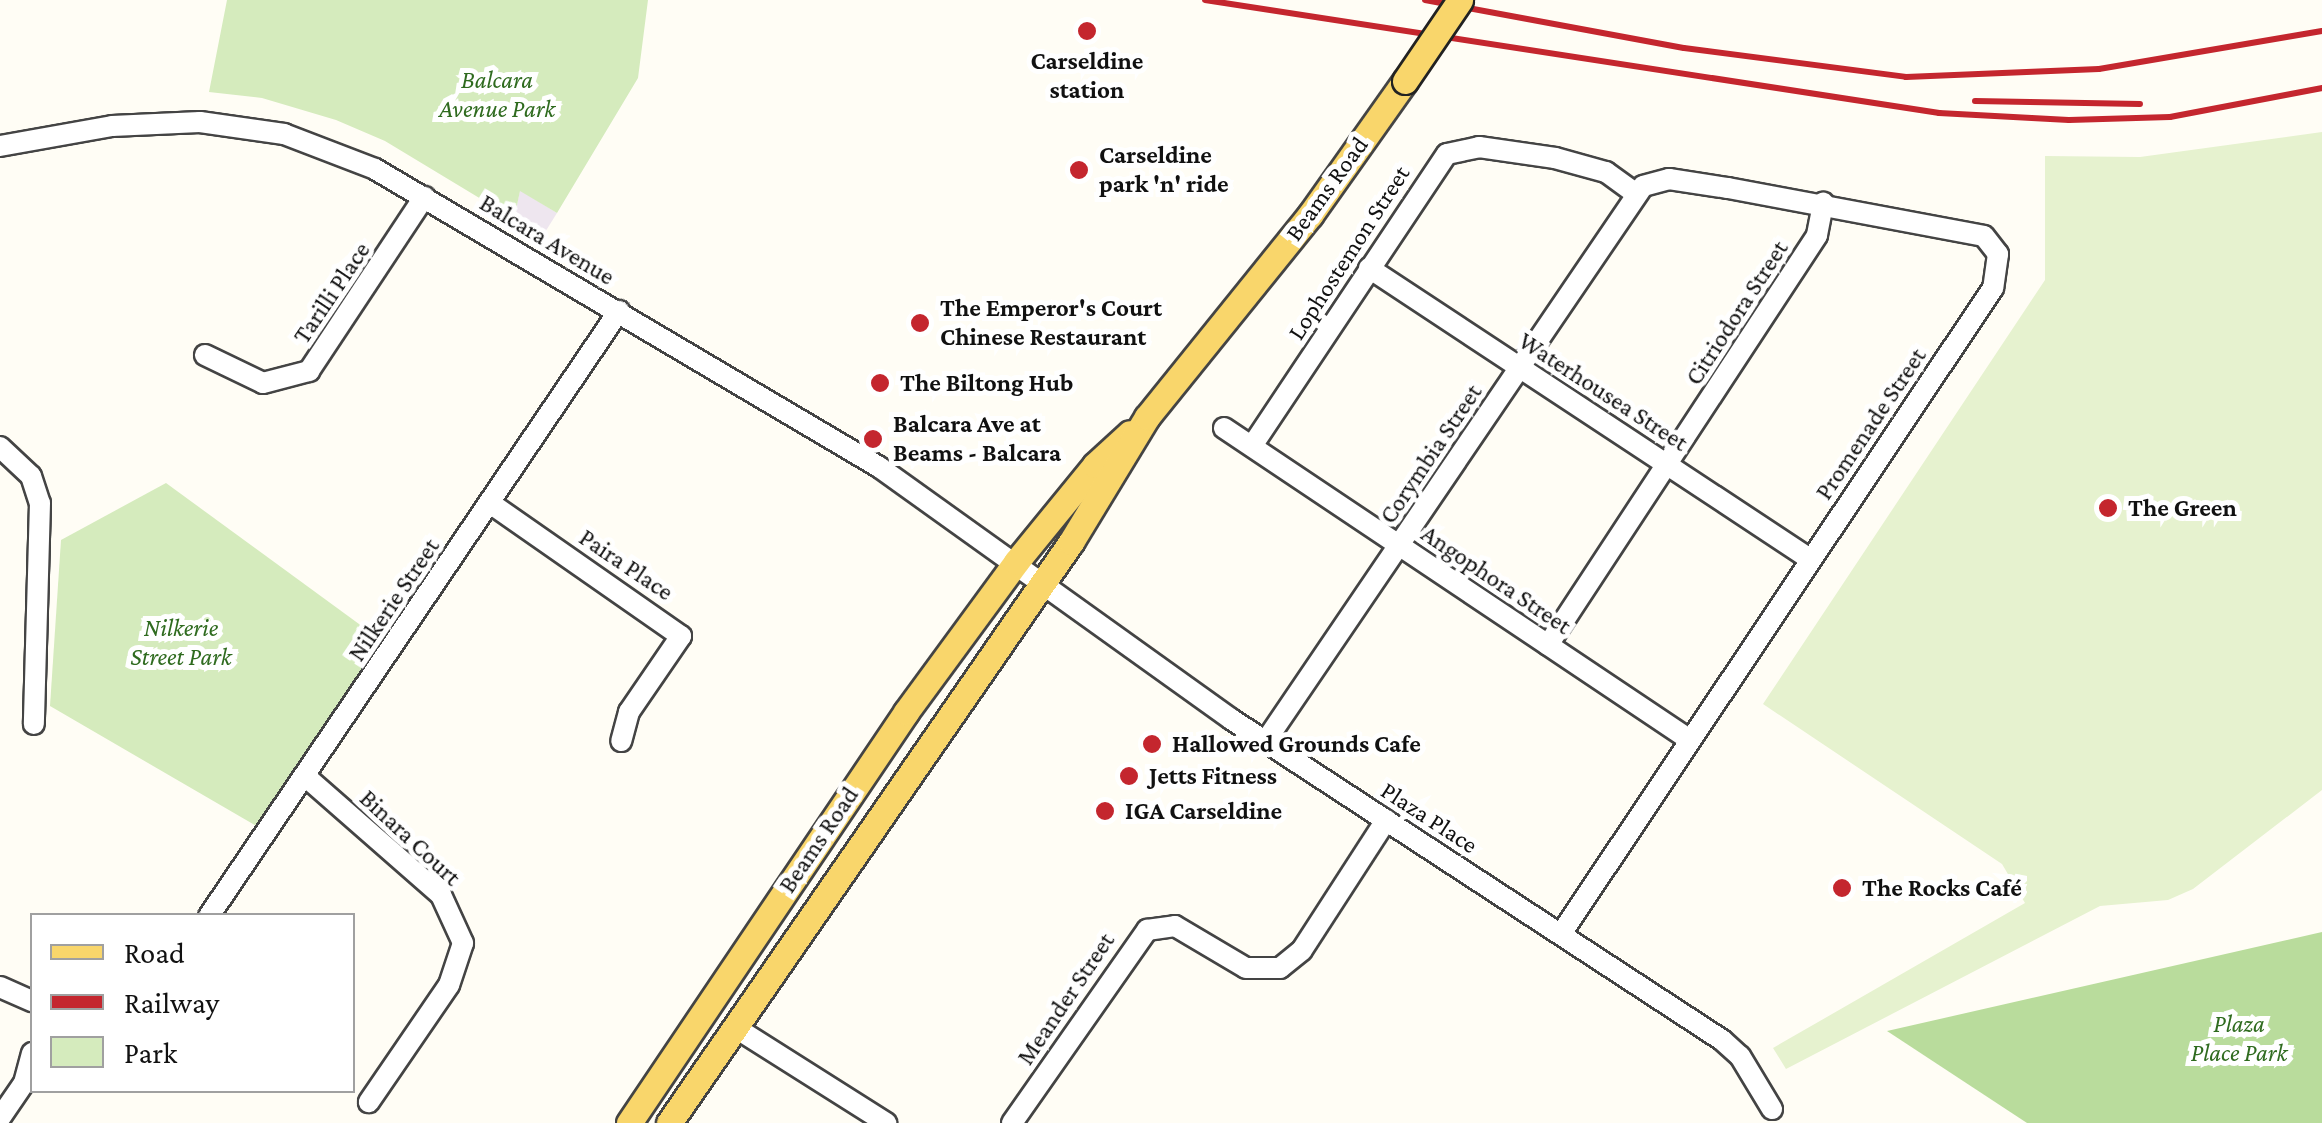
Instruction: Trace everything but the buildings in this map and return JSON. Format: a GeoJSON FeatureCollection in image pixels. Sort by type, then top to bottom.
{"type":"FeatureCollection","features":[{"type":"Feature","properties":{"kind":"main road","name":"Beams Road"},"geometry":{"type":"LineString","coordinates":[[669,1123],[1043,582],[1147,417],[1310,215],[1460,0]]}},
{"type":"Feature","properties":{"kind":"main road","name":"Beams Road"},"geometry":{"type":"LineString","coordinates":[[629,1123],[906,712],[1016,562],[1095,465],[1147,417]]}},
{"type":"Feature","properties":{"kind":"street","name":"Balcara Avenue"},"geometry":{"type":"LineString","coordinates":[[0,146],[156,121],[243,125],[350,157],[812,424],[1016,562]]}},
{"type":"Feature","properties":{"kind":"street","name":"Lophostemon Street"},"geometry":{"type":"LineString","coordinates":[[1252,446],[1435,167],[1462,148],[1594,167],[1635,193]]}},
{"type":"Feature","properties":{"kind":"street","name":"Promenade Street"},"geometry":{"type":"LineString","coordinates":[[1561,934],[1994,288],[1999,268],[1996,248],[1975,232],[1669,179],[1635,193]]}},
{"type":"Feature","properties":{"kind":"street","name":"Corymbia Street"},"geometry":{"type":"LineString","coordinates":[[1265,742],[1635,193]]}},
{"type":"Feature","properties":{"kind":"street","name":"Tarilli Place"},"geometry":{"type":"LineString","coordinates":[[204,355],[263,383],[309,371],[424,197]]}},
{"type":"Feature","properties":{"kind":"street","name":"Citriodora Street"},"geometry":{"type":"LineString","coordinates":[[1548,646],[1817,235],[1823,203]]}},
{"type":"Feature","properties":{"kind":"street","name":"Waterhousea Street"},"geometry":{"type":"LineString","coordinates":[[1369,268],[1810,559]]}},
{"type":"Feature","properties":{"kind":"street","name":"Nilkerie Street"},"geometry":{"type":"LineString","coordinates":[[211,913],[619,312]]}},
{"type":"Feature","properties":{"kind":"street","name":"Angophora Street"},"geometry":{"type":"LineString","coordinates":[[1224,428],[1690,740]]}},
{"type":"Feature","properties":{"kind":"street"},"geometry":{"type":"LineString","coordinates":[[0,447],[31,476],[40,503],[34,724]]}},
{"type":"Feature","properties":{"kind":"street","name":"Paira Place"},"geometry":{"type":"LineString","coordinates":[[490,503],[680,636],[629,712],[621,740]]}},
{"type":"Feature","properties":{"kind":"street"},"geometry":{"type":"LineString","coordinates":[[1016,562],[1043,582]]}},
{"type":"Feature","properties":{"kind":"street","name":"Plaza Place"},"geometry":{"type":"LineString","coordinates":[[1043,582],[1265,742],[1722,1040],[1740,1056],[1772,1109]]}},
{"type":"Feature","properties":{"kind":"street","name":"Binara Court"},"geometry":{"type":"LineString","coordinates":[[305,776],[441,896],[462,943],[449,985],[370,1102]]}},
{"type":"Feature","properties":{"kind":"street","name":"Meander Street"},"geometry":{"type":"LineString","coordinates":[[1012,1123],[1147,930],[1175,926],[1246,968],[1280,968],[1302,950],[1386,820]]}},
{"type":"Feature","properties":{"kind":"street"},"geometry":{"type":"LineString","coordinates":[[0,987],[30,1000]]}},
{"type":"Feature","properties":{"kind":"street"},"geometry":{"type":"LineString","coordinates":[[736,1028],[886,1123]]}},
{"type":"Feature","properties":{"kind":"street"},"geometry":{"type":"LineString","coordinates":[[0,1118],[24,1083],[30,1061]]}},
{"type":"Feature","properties":{"kind":"shaded area"},"geometry":{"type":"Polygon","coordinates":[[[520,190],[557,213],[542,237],[514,219],[520,190]]]}},
{"type":"Feature","properties":{"kind":"green space","name":"Balcara Avenue Park"},"geometry":{"type":"Polygon","coordinates":[[[227,0],[648,0],[638,78],[557,213],[520,191],[514,219],[385,141],[336,120],[262,98],[209,92],[227,0]]]}},
{"type":"Feature","properties":{"kind":"green space","name":"The Green"},"geometry":{"type":"Polygon","coordinates":[[[2322,132],[2322,790],[2193,889],[2168,900],[2100,906],[1786,1069],[1773,1048],[2025,903],[2002,864],[1763,704],[2045,280],[2045,156],[2140,157],[2322,132]]]}},
{"type":"Feature","properties":{"kind":"green space","name":"Nilkerie Street Park"},"geometry":{"type":"Polygon","coordinates":[[[166,483],[385,643],[258,827],[50,706],[61,540],[166,483]]]}},
{"type":"Feature","properties":{"kind":"green space","name":"Plaza Place Park"},"geometry":{"type":"Polygon","coordinates":[[[2322,932],[2322,1123],[2027,1123],[1887,1031],[2322,932]]]}},
{"type":"Feature","properties":{"kind":"railway"},"geometry":{"type":"LineString","coordinates":[[1205,0],[1939,113],[2069,120],[2170,117],[2322,88]]}},
{"type":"Feature","properties":{"kind":"railway"},"geometry":{"type":"LineString","coordinates":[[1425,0],[1684,48],[1906,77],[2099,69],[2322,31]]}},
{"type":"Feature","properties":{"kind":"railway"},"geometry":{"type":"LineString","coordinates":[[1975,101],[2140,104]]}},
{"type":"Feature","properties":{"kind":"place","name":"Carseldine station"},"geometry":{"type":"Point","coordinates":[1087,31]}},
{"type":"Feature","properties":{"kind":"place","name":"Carseldine park 'n' ride"},"geometry":{"type":"Point","coordinates":[1079,170]}},
{"type":"Feature","properties":{"kind":"place","name":"The Emperor's Court Chinese Restaurant"},"geometry":{"type":"Point","coordinates":[920,323]}},
{"type":"Feature","properties":{"kind":"place","name":"The Biltong Hub"},"geometry":{"type":"Point","coordinates":[880,383]}},
{"type":"Feature","properties":{"kind":"place","name":"Balcara Ave at Beams - Balcara"},"geometry":{"type":"Point","coordinates":[873,439]}},
{"type":"Feature","properties":{"kind":"place","name":"The Green"},"geometry":{"type":"Point","coordinates":[2108,508]}},
{"type":"Feature","properties":{"kind":"place","name":"Hallowed Grounds Cafe"},"geometry":{"type":"Point","coordinates":[1152,744]}},
{"type":"Feature","properties":{"kind":"place","name":"Jetts Fitness"},"geometry":{"type":"Point","coordinates":[1129,776]}},
{"type":"Feature","properties":{"kind":"place","name":"IGA Carseldine"},"geometry":{"type":"Point","coordinates":[1105,811]}},
{"type":"Feature","properties":{"kind":"place","name":"The Rocks Café"},"geometry":{"type":"Point","coordinates":[1842,888]}}]}
